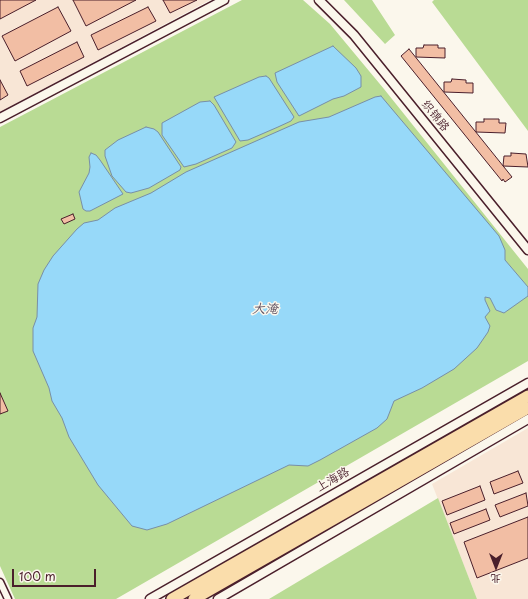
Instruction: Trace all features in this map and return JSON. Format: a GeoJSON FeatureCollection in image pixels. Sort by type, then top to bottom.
{"type":"FeatureCollection","features":[{"type":"Feature","properties":{"kind":"highway","name":"上海路"},"geometry":{"type":"LineString","coordinates":[[194,599],[457,442],[528,396]]}},
{"type":"Feature","properties":{"kind":"highway","name":"上海路"},"geometry":{"type":"LineString","coordinates":[[172,599],[457,442],[528,408]]}},
{"type":"Feature","properties":{"kind":"main road"},"geometry":{"type":"LineString","coordinates":[[0,118],[224,0]]}},
{"type":"Feature","properties":{"kind":"main road","name":"织锦路"},"geometry":{"type":"LineString","coordinates":[[319,0],[326,3],[354,35],[528,250]]}},
{"type":"Feature","properties":{"kind":"main road","name":"上海路"},"geometry":{"type":"LineString","coordinates":[[150,599],[528,383]]}},
{"type":"Feature","properties":{"kind":"main road"},"geometry":{"type":"LineString","coordinates":[[218,599],[528,419]]}},
{"type":"Feature","properties":{"kind":"street"},"geometry":{"type":"LineString","coordinates":[[0,582],[8,599]]}},
{"type":"Feature","properties":{"kind":"shaded area"},"geometry":{"type":"Polygon","coordinates":[[[0,0],[210,0],[0,112],[0,0]]]}},
{"type":"Feature","properties":{"kind":"shaded area"},"geometry":{"type":"Polygon","coordinates":[[[528,428],[528,599],[477,599],[432,484],[528,428]]]}},
{"type":"Feature","properties":{"kind":"green space"},"geometry":{"type":"Polygon","coordinates":[[[242,0],[303,0],[330,24],[528,269],[528,361],[116,599],[15,599],[0,566],[0,127],[242,0]]]}},
{"type":"Feature","properties":{"kind":"green space"},"geometry":{"type":"Polygon","coordinates":[[[344,0],[372,0],[395,35],[385,44],[344,0]]]}},
{"type":"Feature","properties":{"kind":"green space"},"geometry":{"type":"Polygon","coordinates":[[[434,0],[528,0],[528,131],[432,2],[434,0]]]}},
{"type":"Feature","properties":{"kind":"green space"},"geometry":{"type":"Polygon","coordinates":[[[438,498],[477,599],[269,599],[438,498]]]}},
{"type":"Feature","properties":{"kind":"water"},"geometry":{"type":"Polygon","coordinates":[[[333,46],[356,68],[361,76],[361,87],[299,116],[277,82],[275,73],[333,46]]]}},
{"type":"Feature","properties":{"kind":"water"},"geometry":{"type":"Polygon","coordinates":[[[266,76],[269,78],[294,117],[291,121],[278,127],[248,140],[240,141],[214,97],[259,77],[266,76]]]}},
{"type":"Feature","properties":{"kind":"water","name":"大淹"},"geometry":{"type":"Polygon","coordinates":[[[381,96],[499,236],[505,250],[505,260],[528,287],[528,296],[504,313],[496,310],[490,298],[485,297],[490,311],[485,317],[490,326],[488,332],[477,348],[454,369],[422,388],[394,401],[387,419],[377,428],[308,466],[289,465],[167,524],[147,530],[132,526],[98,485],[69,437],[62,418],[52,401],[49,388],[33,351],[33,328],[37,317],[38,284],[44,270],[53,256],[84,223],[98,220],[115,208],[151,193],[186,172],[299,122],[329,117],[375,97],[381,96]]]}},
{"type":"Feature","properties":{"kind":"water"},"geometry":{"type":"Polygon","coordinates":[[[210,101],[214,105],[236,142],[232,148],[196,164],[184,167],[162,135],[162,123],[200,102],[210,101]]]}},
{"type":"Feature","properties":{"kind":"water"},"geometry":{"type":"Polygon","coordinates":[[[146,127],[154,129],[158,132],[181,167],[180,170],[149,188],[131,193],[126,192],[112,176],[105,156],[105,150],[118,140],[146,127]]]}},
{"type":"Feature","properties":{"kind":"water"},"geometry":{"type":"Polygon","coordinates":[[[91,153],[96,155],[100,160],[123,194],[90,211],[86,211],[83,209],[79,192],[89,173],[89,157],[91,153]]]}},
{"type":"Feature","properties":{"kind":"building"},"geometry":{"type":"Polygon","coordinates":[[[0,0],[36,0],[0,19],[0,0]]]}},
{"type":"Feature","properties":{"kind":"building"},"geometry":{"type":"Polygon","coordinates":[[[73,0],[136,0],[86,26],[73,0]]]}},
{"type":"Feature","properties":{"kind":"building"},"geometry":{"type":"Polygon","coordinates":[[[163,0],[197,0],[170,13],[163,0]]]}},
{"type":"Feature","properties":{"kind":"building"},"geometry":{"type":"Polygon","coordinates":[[[58,7],[71,31],[15,61],[2,36],[58,7]]]}},
{"type":"Feature","properties":{"kind":"building"},"geometry":{"type":"Polygon","coordinates":[[[148,7],[156,21],[98,50],[91,35],[148,7]]]}},
{"type":"Feature","properties":{"kind":"building"},"geometry":{"type":"Polygon","coordinates":[[[77,42],[84,57],[27,86],[20,71],[77,42]]]}},
{"type":"Feature","properties":{"kind":"building"},"geometry":{"type":"Polygon","coordinates":[[[424,45],[438,45],[438,48],[445,48],[445,58],[416,57],[416,48],[423,48],[424,45]]]}},
{"type":"Feature","properties":{"kind":"building"},"geometry":{"type":"Polygon","coordinates":[[[409,49],[512,177],[505,182],[503,179],[502,181],[401,56],[409,49]]]}},
{"type":"Feature","properties":{"kind":"building"},"geometry":{"type":"Polygon","coordinates":[[[452,79],[466,80],[466,83],[473,83],[473,93],[444,92],[444,82],[451,82],[452,79]]]}},
{"type":"Feature","properties":{"kind":"building"},"geometry":{"type":"Polygon","coordinates":[[[0,80],[8,95],[0,100],[0,80]]]}},
{"type":"Feature","properties":{"kind":"building"},"geometry":{"type":"Polygon","coordinates":[[[484,119],[499,119],[499,123],[506,123],[505,133],[476,132],[476,122],[484,122],[484,119]]]}},
{"type":"Feature","properties":{"kind":"building"},"geometry":{"type":"Polygon","coordinates":[[[511,153],[526,154],[528,167],[503,166],[504,156],[511,156],[511,153]]]}},
{"type":"Feature","properties":{"kind":"building"},"geometry":{"type":"Polygon","coordinates":[[[73,214],[75,219],[64,224],[61,219],[73,214]]]}},
{"type":"Feature","properties":{"kind":"building"},"geometry":{"type":"Polygon","coordinates":[[[0,393],[8,411],[0,414],[0,393]]]}},
{"type":"Feature","properties":{"kind":"building"},"geometry":{"type":"Polygon","coordinates":[[[518,471],[523,483],[494,494],[490,482],[518,471]]]}},
{"type":"Feature","properties":{"kind":"building"},"geometry":{"type":"Polygon","coordinates":[[[480,486],[485,500],[447,515],[442,501],[480,486]]]}},
{"type":"Feature","properties":{"kind":"building"},"geometry":{"type":"Polygon","coordinates":[[[526,493],[528,506],[500,517],[495,505],[526,493]]]}},
{"type":"Feature","properties":{"kind":"building"},"geometry":{"type":"Polygon","coordinates":[[[486,509],[490,520],[454,534],[450,523],[486,509]]]}},
{"type":"Feature","properties":{"kind":"building"},"geometry":{"type":"Polygon","coordinates":[[[528,517],[528,558],[477,578],[464,542],[528,517]]]}}]}
